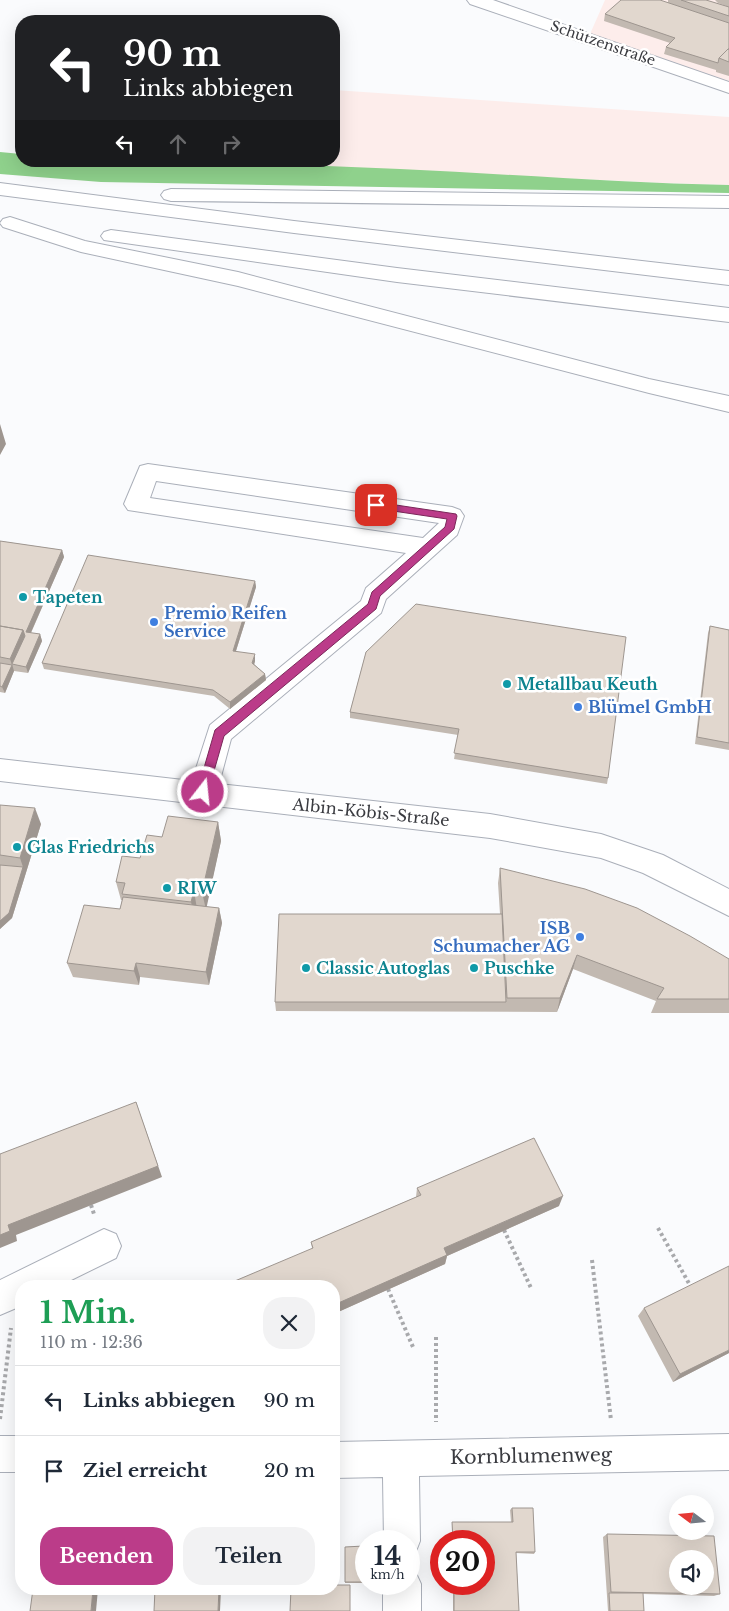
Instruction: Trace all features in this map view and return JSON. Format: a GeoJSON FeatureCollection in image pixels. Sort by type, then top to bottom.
{"type":"FeatureCollection","features":[{"type":"Feature","properties":{"kind":"main road","name":"Schützenstraße"},"geometry":{"type":"LineString","coordinates":[[476,0],[729,88]]}},
{"type":"Feature","properties":{"kind":"main road"},"geometry":{"type":"LineString","coordinates":[[0,183],[197,196],[729,202]]}},
{"type":"Feature","properties":{"kind":"main road"},"geometry":{"type":"LineString","coordinates":[[0,189],[294,227],[729,278]]}},
{"type":"Feature","properties":{"kind":"main road"},"geometry":{"type":"LineString","coordinates":[[5,222],[397,275],[729,316]]}},
{"type":"Feature","properties":{"kind":"main road"},"geometry":{"type":"LineString","coordinates":[[5,222],[81,246],[238,279],[640,383],[729,404]]}},
{"type":"Feature","properties":{"kind":"main road"},"geometry":{"type":"LineString","coordinates":[[203,792],[219,733],[372,606],[375,594],[429,548],[449,529],[452,516],[148,472],[136,504],[429,548]]}},
{"type":"Feature","properties":{"kind":"main road","name":"Albin-Köbis-Straße"},"geometry":{"type":"LineString","coordinates":[[0,770],[490,826],[601,846],[653,864],[729,903]]}},
{"type":"Feature","properties":{"kind":"main road"},"geometry":{"type":"LineString","coordinates":[[37,1280],[104,1246]]}},
{"type":"Feature","properties":{"kind":"main road","name":"Kornblumenweg"},"geometry":{"type":"LineString","coordinates":[[340,1460],[729,1452]]}},
{"type":"Feature","properties":{"kind":"main road"},"geometry":{"type":"LineString","coordinates":[[0,1454],[15,1454]]}},
{"type":"Feature","properties":{"kind":"main road"},"geometry":{"type":"LineString","coordinates":[[401,1459],[402,1530]]}},
{"type":"Feature","properties":{"kind":"main road"},"geometry":{"type":"LineString","coordinates":[[402,1595],[402,1611]]}},
{"type":"Feature","properties":{"kind":"path"},"geometry":{"type":"LineString","coordinates":[[658,1228],[692,1290]]}},
{"type":"Feature","properties":{"kind":"path"},"geometry":{"type":"LineString","coordinates":[[504,1230],[531,1288]]}},
{"type":"Feature","properties":{"kind":"path"},"geometry":{"type":"LineString","coordinates":[[592,1260],[614,1454]]}},
{"type":"Feature","properties":{"kind":"path"},"geometry":{"type":"LineString","coordinates":[[388,1289],[413,1347]]}},
{"type":"Feature","properties":{"kind":"path"},"geometry":{"type":"LineString","coordinates":[[0,1423],[15,1291]]}},
{"type":"Feature","properties":{"kind":"path"},"geometry":{"type":"LineString","coordinates":[[436,1336],[436,1458]]}},
{"type":"Feature","properties":{"kind":"shaded area"},"geometry":{"type":"Polygon","coordinates":[[[605,0],[729,0],[729,82],[590,34],[605,0]]]}},
{"type":"Feature","properties":{"kind":"shaded area"},"geometry":{"type":"Polygon","coordinates":[[[340,90],[729,117],[729,185],[318,167],[340,167],[340,90]]]}},
{"type":"Feature","properties":{"kind":"green space"},"geometry":{"type":"Polygon","coordinates":[[[0,152],[15,153],[15,167],[340,167],[729,185],[729,193],[101,182],[0,174],[0,152]]]}},
{"type":"Feature","properties":{"kind":"building"},"geometry":{"type":"Polygon","coordinates":[[[621,0],[660,0],[729,23],[729,49],[719,58],[718,63],[666,47],[675,38],[605,14],[621,0]]]}},
{"type":"Feature","properties":{"kind":"building"},"geometry":{"type":"Polygon","coordinates":[[[681,0],[706,0],[729,7],[729,16],[681,0]]]}},
{"type":"Feature","properties":{"kind":"building"},"geometry":{"type":"Polygon","coordinates":[[[729,49],[729,62],[719,58],[729,49]]]}},
{"type":"Feature","properties":{"kind":"building","name":"Tapeten"},"geometry":{"type":"Polygon","coordinates":[[[0,541],[62,550],[26,632],[40,634],[26,667],[12,664],[25,636],[23,630],[0,626],[0,541]]]}},
{"type":"Feature","properties":{"kind":"building","name":"Premio Reifen Service"},"geometry":{"type":"Polygon","coordinates":[[[88,555],[255,581],[233,651],[255,654],[252,663],[265,674],[230,702],[213,690],[42,663],[88,555]]]}},
{"type":"Feature","properties":{"kind":"building"},"geometry":{"type":"Polygon","coordinates":[[[416,604],[626,637],[608,778],[454,753],[459,729],[350,712],[366,652],[416,604]]]}},
{"type":"Feature","properties":{"kind":"building"},"geometry":{"type":"Polygon","coordinates":[[[0,626],[23,630],[10,659],[0,657],[0,626]]]}},
{"type":"Feature","properties":{"kind":"building"},"geometry":{"type":"Polygon","coordinates":[[[710,626],[729,630],[729,743],[697,737],[710,626]]]}},
{"type":"Feature","properties":{"kind":"building"},"geometry":{"type":"Polygon","coordinates":[[[0,663],[12,665],[2,687],[0,686],[0,663]]]}},
{"type":"Feature","properties":{"kind":"building"},"geometry":{"type":"Polygon","coordinates":[[[0,805],[35,808],[20,858],[0,855],[0,805]]]}},
{"type":"Feature","properties":{"kind":"building","name":"RIW"},"geometry":{"type":"Polygon","coordinates":[[[168,816],[218,822],[202,892],[194,891],[191,902],[122,894],[125,883],[116,882],[122,856],[140,858],[147,835],[162,837],[168,816]]]}},
{"type":"Feature","properties":{"kind":"building"},"geometry":{"type":"Polygon","coordinates":[[[0,865],[23,867],[9,913],[0,921],[0,865]]]}},
{"type":"Feature","properties":{"kind":"building","name":"ISB Schumacher AG"},"geometry":{"type":"Polygon","coordinates":[[[500,868],[585,889],[637,908],[690,936],[729,959],[729,999],[657,999],[664,988],[577,955],[560,998],[507,998],[500,868]]]}},
{"type":"Feature","properties":{"kind":"building"},"geometry":{"type":"Polygon","coordinates":[[[123,897],[219,908],[206,972],[136,963],[134,971],[67,963],[84,905],[120,909],[123,897]]]}},
{"type":"Feature","properties":{"kind":"building"},"geometry":{"type":"Polygon","coordinates":[[[279,914],[502,914],[506,1002],[275,1002],[279,914]]]}},
{"type":"Feature","properties":{"kind":"building"},"geometry":{"type":"Polygon","coordinates":[[[136,1102],[158,1166],[8,1225],[10,1231],[0,1235],[0,1154],[136,1102]]]}},
{"type":"Feature","properties":{"kind":"building"},"geometry":{"type":"Polygon","coordinates":[[[534,1138],[563,1196],[444,1248],[447,1255],[340,1302],[340,1280],[237,1280],[313,1248],[311,1242],[421,1195],[417,1188],[534,1138]]]}},
{"type":"Feature","properties":{"kind":"building"},"geometry":{"type":"Polygon","coordinates":[[[729,1266],[729,1350],[680,1374],[644,1308],[729,1266]]]}},
{"type":"Feature","properties":{"kind":"building"},"geometry":{"type":"Polygon","coordinates":[[[512,1508],[533,1508],[535,1552],[516,1552],[519,1611],[454,1611],[454,1595],[495,1595],[495,1530],[452,1530],[452,1522],[513,1522],[512,1508]]]}},
{"type":"Feature","properties":{"kind":"building"},"geometry":{"type":"Polygon","coordinates":[[[607,1534],[669,1535],[669,1540],[714,1540],[714,1536],[720,1594],[714,1594],[714,1550],[669,1550],[669,1593],[611,1592],[607,1534]]]}},
{"type":"Feature","properties":{"kind":"building"},"geometry":{"type":"Polygon","coordinates":[[[355,1546],[355,1582],[345,1582],[345,1547],[355,1546]]]}},
{"type":"Feature","properties":{"kind":"building"},"geometry":{"type":"Polygon","coordinates":[[[340,1585],[350,1585],[350,1611],[290,1611],[291,1595],[340,1595],[340,1585]]]}},
{"type":"Feature","properties":{"kind":"building"},"geometry":{"type":"Polygon","coordinates":[[[609,1593],[643,1593],[644,1611],[610,1611],[609,1593]]]}},
{"type":"Feature","properties":{"kind":"building"},"geometry":{"type":"Polygon","coordinates":[[[32,1595],[92,1595],[91,1611],[30,1611],[32,1595]]]}},
{"type":"Feature","properties":{"kind":"building"},"geometry":{"type":"Polygon","coordinates":[[[155,1595],[219,1595],[218,1611],[154,1611],[155,1595]]]}},
{"type":"Feature","properties":{"kind":"place","name":"Tapeten"},"geometry":{"type":"Point","coordinates":[23,597]}},
{"type":"Feature","properties":{"kind":"place","name":"Premio Reifen Service"},"geometry":{"type":"Point","coordinates":[154,622]}},
{"type":"Feature","properties":{"kind":"place","name":"Metallbau Keuth"},"geometry":{"type":"Point","coordinates":[507,684]}},
{"type":"Feature","properties":{"kind":"place","name":"Blümel GmbH"},"geometry":{"type":"Point","coordinates":[578,707]}},
{"type":"Feature","properties":{"kind":"place","name":"Glas Friedrichs"},"geometry":{"type":"Point","coordinates":[17,847]}},
{"type":"Feature","properties":{"kind":"place","name":"RIW"},"geometry":{"type":"Point","coordinates":[167,888]}},
{"type":"Feature","properties":{"kind":"place","name":"ISB Schumacher AG"},"geometry":{"type":"Point","coordinates":[580,937]}},
{"type":"Feature","properties":{"kind":"place","name":"Classic Autoglas"},"geometry":{"type":"Point","coordinates":[306,968]}},
{"type":"Feature","properties":{"kind":"place","name":"Puschke"},"geometry":{"type":"Point","coordinates":[474,968]}},
{"type":"Feature","properties":{"kind":"route"},"geometry":{"type":"LineString","coordinates":[[203,792],[219,733],[372,606],[375,594],[449,529],[452,516],[376,505]]}}]}
